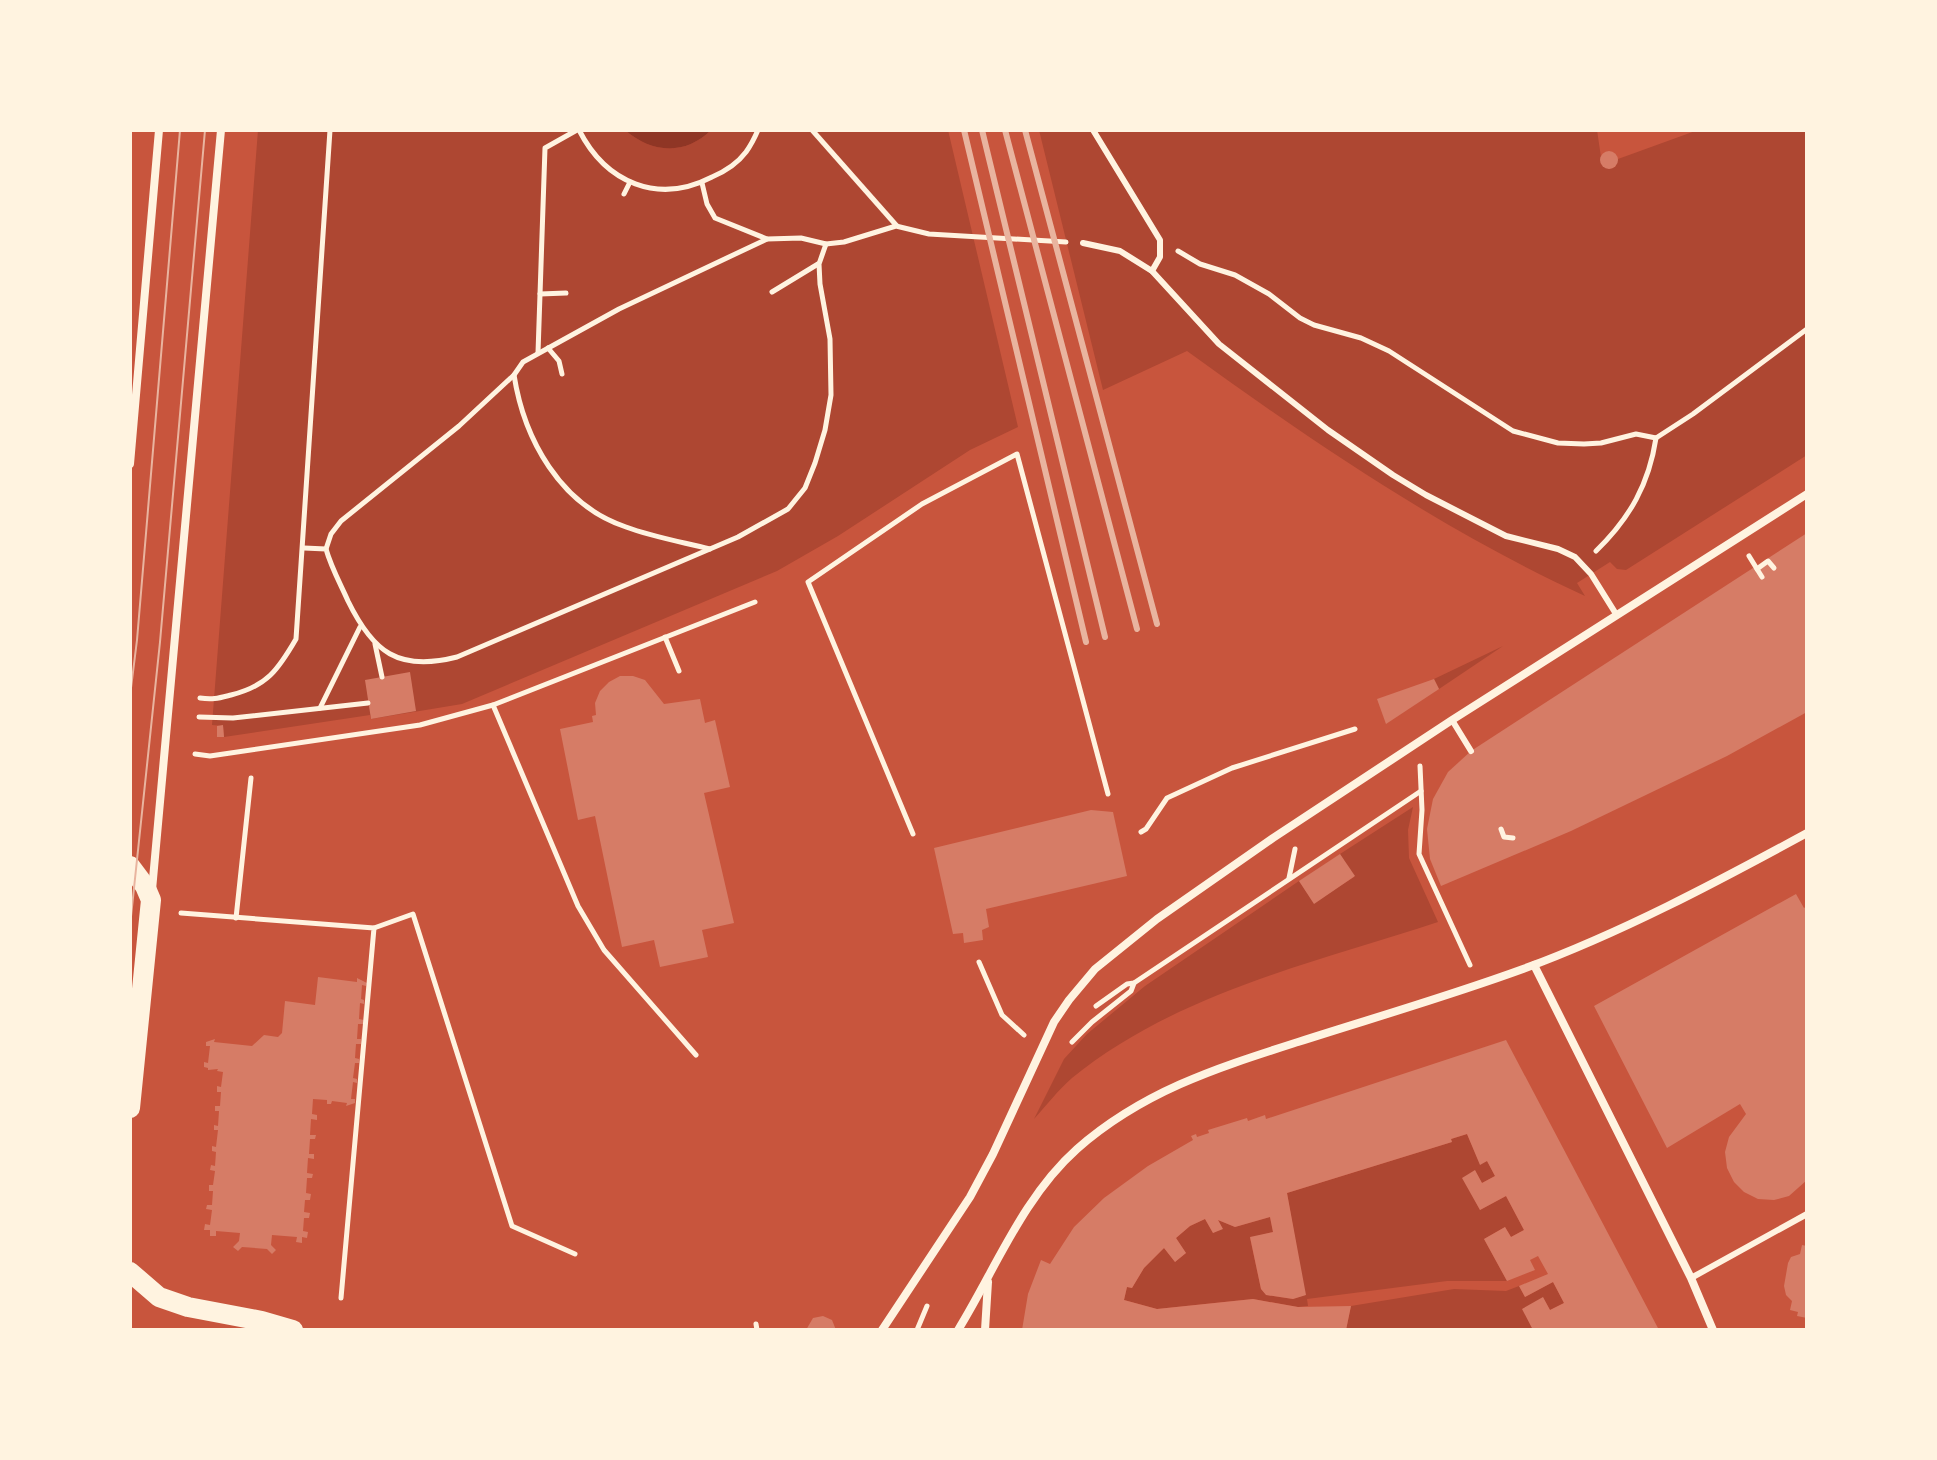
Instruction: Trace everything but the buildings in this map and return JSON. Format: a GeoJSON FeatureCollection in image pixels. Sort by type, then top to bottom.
{"type":"FeatureCollection","features":[{"type":"Feature","properties":{"kind":"main road"},"geometry":{"type":"LineString","coordinates":[[130,866],[151,900],[130,1108]]}},
{"type":"Feature","properties":{"kind":"main road"},"geometry":{"type":"LineString","coordinates":[[130,1272],[159,1297],[188,1307],[293,1330]]}},
{"type":"Feature","properties":{"kind":"street"},"geometry":{"type":"LineString","coordinates":[[130,464],[159,130]]}},
{"type":"Feature","properties":{"kind":"street"},"geometry":{"type":"LineString","coordinates":[[151,900],[221,130]]}},
{"type":"Feature","properties":{"kind":"street"},"geometry":{"type":"LineString","coordinates":[[882,1330],[970,1197],[1041,1048],[1069,1000],[1095,969],[1147,926],[1273,838],[1616,614],[1807,494]]}},
{"type":"Feature","properties":{"kind":"street"},"geometry":{"type":"LineString","coordinates":[[958,1330],[1042,1187],[1076,1151],[1128,1110],[1154,1095],[1226,1065],[1534,965],[1701,889],[1807,833]]}},
{"type":"Feature","properties":{"kind":"street"},"geometry":{"type":"LineString","coordinates":[[1534,965],[1691,1278],[1713,1330]]}},
{"type":"Feature","properties":{"kind":"street"},"geometry":{"type":"LineString","coordinates":[[985,1330],[988,1281]]}},
{"type":"Feature","properties":{"kind":"lane"},"geometry":{"type":"LineString","coordinates":[[1093,130],[1160,240],[1160,257],[1152,271]]}},
{"type":"Feature","properties":{"kind":"lane"},"geometry":{"type":"LineString","coordinates":[[1083,243],[1120,251],[1152,271],[1219,344],[1328,430],[1426,495],[1514,539],[1548,546],[1575,557],[1591,574],[1616,614]]}},
{"type":"Feature","properties":{"kind":"lane"},"geometry":{"type":"LineString","coordinates":[[1452,720],[1471,751]]}},
{"type":"Feature","properties":{"kind":"lane"},"geometry":{"type":"LineString","coordinates":[[1691,1278],[1807,1214]]}},
{"type":"Feature","properties":{"kind":"path"},"geometry":{"type":"LineString","coordinates":[[200,698],[214,700],[247,691],[266,681],[285,659],[296,639],[330,130]]}},
{"type":"Feature","properties":{"kind":"path"},"geometry":{"type":"LineString","coordinates":[[538,354],[545,148],[578,130],[599,161],[630,182],[656,189],[683,189],[730,169],[747,151],[758,130]]}},
{"type":"Feature","properties":{"kind":"path"},"geometry":{"type":"LineString","coordinates":[[812,130],[896,226]]}},
{"type":"Feature","properties":{"kind":"path"},"geometry":{"type":"LineString","coordinates":[[624,194],[630,182]]}},
{"type":"Feature","properties":{"kind":"path"},"geometry":{"type":"LineString","coordinates":[[702,183],[707,204],[715,218],[767,239]]}},
{"type":"Feature","properties":{"kind":"path"},"geometry":{"type":"LineString","coordinates":[[826,244],[819,264],[830,339],[831,395],[815,463],[805,488],[788,509],[738,537],[457,657],[438,662],[417,662],[392,655],[360,627],[335,576],[326,549],[331,534],[341,521],[459,426],[514,375],[523,362],[619,309],[767,239],[801,238],[826,244],[844,242],[896,226],[929,234],[1083,243]]}},
{"type":"Feature","properties":{"kind":"path"},"geometry":{"type":"LineString","coordinates":[[1160,240],[1200,264],[1235,275],[1314,325],[1361,338],[1389,351],[1513,431],[1558,443],[1601,443],[1636,434],[1656,438]]}},
{"type":"Feature","properties":{"kind":"path"},"geometry":{"type":"LineString","coordinates":[[772,292],[819,264]]}},
{"type":"Feature","properties":{"kind":"path"},"geometry":{"type":"LineString","coordinates":[[540,294],[566,293]]}},
{"type":"Feature","properties":{"kind":"path"},"geometry":{"type":"LineString","coordinates":[[614,300],[619,309]]}},
{"type":"Feature","properties":{"kind":"path"},"geometry":{"type":"LineString","coordinates":[[1595,555],[1615,534],[1638,495],[1652,460],[1656,438],[1807,329]]}},
{"type":"Feature","properties":{"kind":"path"},"geometry":{"type":"LineString","coordinates":[[548,348],[559,361],[562,374]]}},
{"type":"Feature","properties":{"kind":"path"},"geometry":{"type":"LineString","coordinates":[[514,375],[528,431],[543,459],[581,503],[624,527],[711,549]]}},
{"type":"Feature","properties":{"kind":"path"},"geometry":{"type":"LineString","coordinates":[[913,834],[808,582],[922,504],[1017,454],[1108,794]]}},
{"type":"Feature","properties":{"kind":"path"},"geometry":{"type":"LineString","coordinates":[[304,548],[326,549]]}},
{"type":"Feature","properties":{"kind":"path"},"geometry":{"type":"LineString","coordinates":[[1762,577],[1757,569],[1768,561],[1774,568]]}},
{"type":"Feature","properties":{"kind":"path"},"geometry":{"type":"LineString","coordinates":[[195,754],[210,756],[420,725],[493,705],[755,602]]}},
{"type":"Feature","properties":{"kind":"path"},"geometry":{"type":"LineString","coordinates":[[319,709],[360,627]]}},
{"type":"Feature","properties":{"kind":"path"},"geometry":{"type":"LineString","coordinates":[[665,637],[679,671]]}},
{"type":"Feature","properties":{"kind":"path"},"geometry":{"type":"LineString","coordinates":[[375,643],[382,677]]}},
{"type":"Feature","properties":{"kind":"path"},"geometry":{"type":"LineString","coordinates":[[199,717],[233,718],[368,703]]}},
{"type":"Feature","properties":{"kind":"path"},"geometry":{"type":"LineString","coordinates":[[493,705],[578,906],[604,950],[696,1055]]}},
{"type":"Feature","properties":{"kind":"path"},"geometry":{"type":"LineString","coordinates":[[1141,832],[1167,798],[1232,768],[1355,729]]}},
{"type":"Feature","properties":{"kind":"path"},"geometry":{"type":"LineString","coordinates":[[1419,741],[1419,854],[1479,984]]}},
{"type":"Feature","properties":{"kind":"path"},"geometry":{"type":"LineString","coordinates":[[236,918],[251,778]]}},
{"type":"Feature","properties":{"kind":"path"},"geometry":{"type":"LineString","coordinates":[[1134,983],[1421,791]]}},
{"type":"Feature","properties":{"kind":"path"},"geometry":{"type":"LineString","coordinates":[[1501,829],[1504,837],[1513,838]]}},
{"type":"Feature","properties":{"kind":"path"},"geometry":{"type":"LineString","coordinates":[[181,913],[374,928],[413,914],[512,1226],[575,1254]]}},
{"type":"Feature","properties":{"kind":"path"},"geometry":{"type":"LineString","coordinates":[[341,1298],[374,928]]}},
{"type":"Feature","properties":{"kind":"path"},"geometry":{"type":"LineString","coordinates":[[979,962],[1002,1015],[1041,1048]]}},
{"type":"Feature","properties":{"kind":"shaded area"},"geometry":{"type":"Polygon","coordinates":[[[258,130],[625,130],[646,143],[668,148],[690,144],[711,130],[948,130],[1018,427],[970,450],[838,536],[777,571],[462,704],[224,737],[223,726],[212,725],[258,130]]]}},
{"type":"Feature","properties":{"kind":"shaded area"},"geometry":{"type":"Polygon","coordinates":[[[625,130],[711,130],[690,144],[668,148],[646,143],[625,130]]]}},
{"type":"Feature","properties":{"kind":"shaded area"},"geometry":{"type":"Polygon","coordinates":[[[1039,130],[1597,130],[1602,164],[1609,169],[1615,167],[1618,159],[1698,130],[1807,130],[1807,455],[1626,570],[1617,569],[1610,562],[1577,583],[1585,596],[1430,514],[1283,419],[1187,351],[1103,390],[1039,130]]]}},
{"type":"Feature","properties":{"kind":"shaded area"},"geometry":{"type":"Polygon","coordinates":[[[1503,646],[1439,689],[1434,679],[1503,646]]]}},
{"type":"Feature","properties":{"kind":"shaded area"},"geometry":{"type":"Polygon","coordinates":[[[1413,807],[1408,830],[1409,858],[1438,922],[1294,967],[1155,1024],[1112,1049],[1072,1078],[1034,1119],[1064,1059],[1087,1034],[1145,986],[1299,881],[1314,903],[1354,877],[1340,854],[1413,807]]]}},
{"type":"Feature","properties":{"kind":"shaded area"},"geometry":{"type":"Polygon","coordinates":[[[1467,1134],[1480,1164],[1487,1161],[1495,1176],[1482,1183],[1475,1171],[1463,1178],[1480,1210],[1506,1196],[1524,1230],[1511,1237],[1505,1227],[1484,1239],[1507,1281],[1447,1281],[1307,1299],[1308,1306],[1298,1307],[1253,1299],[1157,1309],[1124,1300],[1127,1287],[1132,1288],[1144,1268],[1164,1248],[1175,1262],[1186,1253],[1176,1238],[1190,1226],[1205,1219],[1213,1233],[1222,1228],[1218,1220],[1235,1227],[1270,1217],[1273,1232],[1250,1238],[1261,1289],[1267,1295],[1293,1299],[1305,1295],[1287,1193],[1452,1142],[1451,1139],[1467,1134]]]}},
{"type":"Feature","properties":{"kind":"shaded area"},"geometry":{"type":"Polygon","coordinates":[[[1553,1282],[1564,1303],[1550,1310],[1543,1298],[1523,1309],[1533,1330],[1346,1330],[1351,1306],[1454,1289],[1506,1291],[1519,1286],[1525,1297],[1553,1282]]]}},
{"type":"Feature","properties":{"kind":"tram line"},"geometry":{"type":"LineString","coordinates":[[130,696],[180,130]]}},
{"type":"Feature","properties":{"kind":"tram line"},"geometry":{"type":"LineString","coordinates":[[130,926],[160,642],[205,130]]}},
{"type":"Feature","properties":{"kind":"railway"},"geometry":{"type":"LineString","coordinates":[[964,130],[1086,642]]}},
{"type":"Feature","properties":{"kind":"railway"},"geometry":{"type":"LineString","coordinates":[[982,130],[1105,637]]}},
{"type":"Feature","properties":{"kind":"railway"},"geometry":{"type":"LineString","coordinates":[[1005,130],[1137,629]]}},
{"type":"Feature","properties":{"kind":"railway"},"geometry":{"type":"LineString","coordinates":[[1025,130],[1157,624]]}}]}
